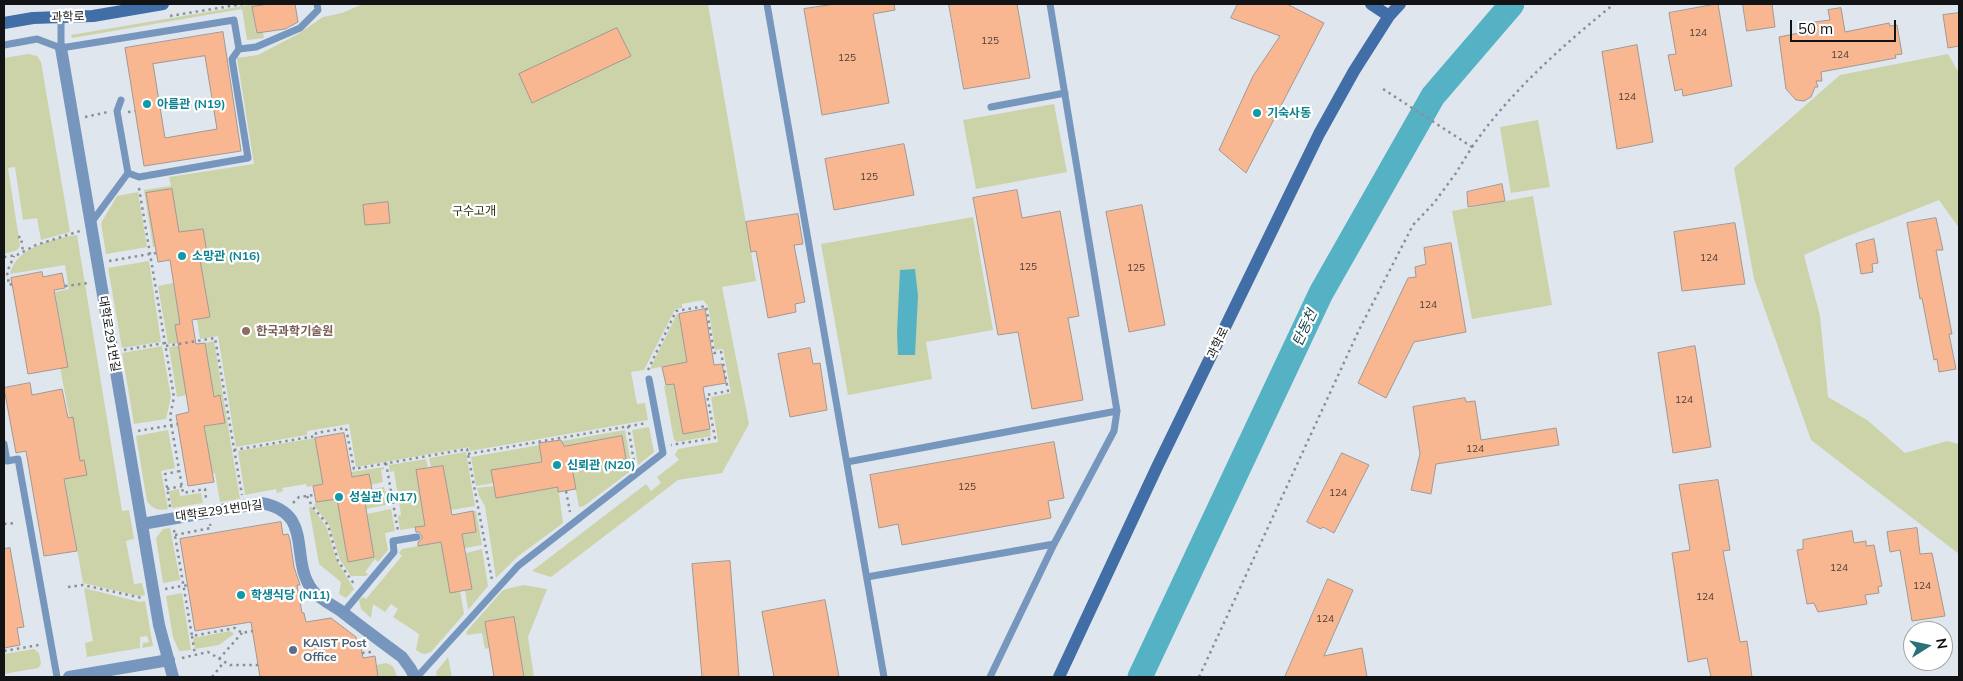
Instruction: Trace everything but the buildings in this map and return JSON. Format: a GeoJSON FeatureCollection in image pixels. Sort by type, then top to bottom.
{"type":"FeatureCollection","features":[{"type":"Feature","properties":{"kind":"main road","name":"과학로"},"geometry":{"type":"LineString","coordinates":[[4,23],[33,18],[93,16],[163,4]]}},
{"type":"Feature","properties":{"kind":"main road"},"geometry":{"type":"LineString","coordinates":[[1371,4],[1389,16]]}},
{"type":"Feature","properties":{"kind":"main road","name":"과학로"},"geometry":{"type":"LineString","coordinates":[[1060,677],[1162,458],[1318,134],[1354,71],[1389,16],[1400,4]]}},
{"type":"Feature","properties":{"kind":"street","name":"대학로291번길"},"geometry":{"type":"LineString","coordinates":[[60,48],[154,591],[162,661],[173,677]]}},
{"type":"Feature","properties":{"kind":"street","name":"대학로291번마길"},"geometry":{"type":"LineString","coordinates":[[142,524],[261,503],[277,506],[285,511]]}},
{"type":"Feature","properties":{"kind":"street"},"geometry":{"type":"LineString","coordinates":[[285,511],[294,526],[305,574],[314,591],[402,657],[416,677]]}},
{"type":"Feature","properties":{"kind":"street"},"geometry":{"type":"LineString","coordinates":[[69,677],[162,661]]}},
{"type":"Feature","properties":{"kind":"lane"},"geometry":{"type":"LineString","coordinates":[[128,173],[139,177],[248,158],[232,58],[239,49],[256,47],[300,28],[318,10],[317,4]]}},
{"type":"Feature","properties":{"kind":"lane"},"geometry":{"type":"LineString","coordinates":[[767,4],[884,677]]}},
{"type":"Feature","properties":{"kind":"lane"},"geometry":{"type":"LineString","coordinates":[[990,677],[1054,544],[1114,431],[1117,411],[1050,4]]}},
{"type":"Feature","properties":{"kind":"lane"},"geometry":{"type":"LineString","coordinates":[[60,48],[61,17]]}},
{"type":"Feature","properties":{"kind":"lane"},"geometry":{"type":"LineString","coordinates":[[4,45],[37,39],[60,48],[234,20],[239,49]]}},
{"type":"Feature","properties":{"kind":"lane"},"geometry":{"type":"LineString","coordinates":[[991,107],[1065,93]]}},
{"type":"Feature","properties":{"kind":"lane"},"geometry":{"type":"LineString","coordinates":[[91,224],[128,173],[117,110],[121,100]]}},
{"type":"Feature","properties":{"kind":"lane"},"geometry":{"type":"LineString","coordinates":[[416,677],[518,566],[663,453],[649,379]]}},
{"type":"Feature","properties":{"kind":"lane"},"geometry":{"type":"LineString","coordinates":[[847,462],[1117,411]]}},
{"type":"Feature","properties":{"kind":"lane"},"geometry":{"type":"LineString","coordinates":[[4,444],[7,461],[18,459],[57,677]]}},
{"type":"Feature","properties":{"kind":"lane"},"geometry":{"type":"LineString","coordinates":[[343,613],[394,552],[392,541],[417,537]]}},
{"type":"Feature","properties":{"kind":"lane"},"geometry":{"type":"LineString","coordinates":[[867,577],[1054,544]]}},
{"type":"Feature","properties":{"kind":"path"},"geometry":{"type":"LineString","coordinates":[[1199,677],[1359,330],[1413,224],[1434,202],[1456,173],[1489,122],[1544,66],[1614,4]]}},
{"type":"Feature","properties":{"kind":"path"},"geometry":{"type":"LineString","coordinates":[[1380,87],[1472,147]]}},
{"type":"Feature","properties":{"kind":"path"},"geometry":{"type":"LineString","coordinates":[[85,116],[108,112]]}},
{"type":"Feature","properties":{"kind":"path"},"geometry":{"type":"LineString","coordinates":[[131,189],[140,188],[174,397],[170,417],[183,493],[204,489],[207,503]]}},
{"type":"Feature","properties":{"kind":"path"},"geometry":{"type":"LineString","coordinates":[[4,258],[14,256],[36,245],[73,233]]}},
{"type":"Feature","properties":{"kind":"path"},"geometry":{"type":"LineString","coordinates":[[18,237],[21,237],[23,252]]}},
{"type":"Feature","properties":{"kind":"path"},"geometry":{"type":"LineString","coordinates":[[97,262],[156,253]]}},
{"type":"Feature","properties":{"kind":"path"},"geometry":{"type":"LineString","coordinates":[[9,285],[7,272],[14,256]]}},
{"type":"Feature","properties":{"kind":"path"},"geometry":{"type":"LineString","coordinates":[[65,286],[85,284]]}},
{"type":"Feature","properties":{"kind":"path"},"geometry":{"type":"LineString","coordinates":[[649,379],[647,370],[676,311],[706,306],[714,353],[722,352],[728,391],[707,395],[715,438],[662,447]]}},
{"type":"Feature","properties":{"kind":"path"},"geometry":{"type":"LineString","coordinates":[[112,352],[215,338],[242,496]]}},
{"type":"Feature","properties":{"kind":"path"},"geometry":{"type":"LineString","coordinates":[[468,454],[657,421]]}},
{"type":"Feature","properties":{"kind":"path"},"geometry":{"type":"LineString","coordinates":[[126,432],[178,424]]}},
{"type":"Feature","properties":{"kind":"path"},"geometry":{"type":"LineString","coordinates":[[628,426],[636,474]]}},
{"type":"Feature","properties":{"kind":"path"},"geometry":{"type":"LineString","coordinates":[[234,450],[316,436],[316,433],[346,428],[354,469],[467,449],[494,591]]}},
{"type":"Feature","properties":{"kind":"path"},"geometry":{"type":"LineString","coordinates":[[386,464],[400,540]]}},
{"type":"Feature","properties":{"kind":"path"},"geometry":{"type":"LineString","coordinates":[[170,509],[165,474],[180,471]]}},
{"type":"Feature","properties":{"kind":"path"},"geometry":{"type":"LineString","coordinates":[[167,489],[182,486]]}},
{"type":"Feature","properties":{"kind":"path"},"geometry":{"type":"LineString","coordinates":[[566,491],[572,524]]}},
{"type":"Feature","properties":{"kind":"path"},"geometry":{"type":"LineString","coordinates":[[285,511],[299,497],[314,495]]}},
{"type":"Feature","properties":{"kind":"path"},"geometry":{"type":"LineString","coordinates":[[307,496],[312,506],[328,525],[338,561],[359,593]]}},
{"type":"Feature","properties":{"kind":"path"},"geometry":{"type":"LineString","coordinates":[[4,524],[17,522],[19,531]]}},
{"type":"Feature","properties":{"kind":"path"},"geometry":{"type":"LineString","coordinates":[[195,655],[186,586],[174,533],[211,528],[211,525]]}},
{"type":"Feature","properties":{"kind":"path"},"geometry":{"type":"LineString","coordinates":[[68,588],[83,585],[140,599]]}},
{"type":"Feature","properties":{"kind":"path"},"geometry":{"type":"LineString","coordinates":[[154,591],[186,586]]}},
{"type":"Feature","properties":{"kind":"path"},"geometry":{"type":"LineString","coordinates":[[192,636],[235,628],[242,633]]}},
{"type":"Feature","properties":{"kind":"path"},"geometry":{"type":"LineString","coordinates":[[219,659],[242,633],[253,631]]}},
{"type":"Feature","properties":{"kind":"path"},"geometry":{"type":"LineString","coordinates":[[6,650],[39,645],[38,636]]}},
{"type":"Feature","properties":{"kind":"path"},"geometry":{"type":"LineString","coordinates":[[184,658],[208,652],[224,662],[237,666],[258,665]]}},
{"type":"Feature","properties":{"kind":"path"},"geometry":{"type":"LineString","coordinates":[[212,677],[224,662]]}},
{"type":"Feature","properties":{"kind":"green space"},"geometry":{"type":"Polygon","coordinates":[[[255,4],[270,4],[252,7],[256,33],[263,32],[264,38],[247,40],[242,9],[72,38],[71,35],[255,4]]]}},
{"type":"Feature","properties":{"kind":"green space","name":"구수고개"},"geometry":{"type":"Polygon","coordinates":[[[363,4],[708,4],[756,281],[722,287],[749,424],[722,473],[678,480],[551,577],[532,571],[646,484],[651,491],[661,483],[657,477],[679,460],[675,455],[678,449],[718,442],[711,397],[731,393],[723,349],[715,350],[708,306],[703,300],[682,304],[682,308],[675,309],[644,370],[631,372],[637,404],[645,403],[648,420],[470,451],[469,447],[356,467],[349,424],[307,431],[307,435],[236,447],[218,336],[200,339],[197,319],[210,317],[200,260],[208,259],[203,229],[179,232],[172,189],[146,194],[155,247],[153,247],[144,190],[171,186],[169,177],[254,164],[237,58],[258,55],[298,34],[323,17],[342,13],[363,4]]]}},
{"type":"Feature","properties":{"kind":"green space"},"geometry":{"type":"Polygon","coordinates":[[[28,54],[37,56],[41,62],[70,232],[41,240],[37,218],[23,220],[15,167],[8,168],[20,246],[17,250],[4,254],[4,58],[28,54]]]}},
{"type":"Feature","properties":{"kind":"green space"},"geometry":{"type":"Polygon","coordinates":[[[1948,54],[1959,73],[1959,228],[1939,200],[1804,255],[1820,316],[1828,397],[1867,420],[1905,453],[1947,441],[1959,444],[1959,554],[1811,440],[1754,279],[1734,168],[1840,75],[1948,54]]]}},
{"type":"Feature","properties":{"kind":"green space"},"geometry":{"type":"Polygon","coordinates":[[[1054,104],[1067,172],[976,189],[963,120],[1054,104]]]}},
{"type":"Feature","properties":{"kind":"green space"},"geometry":{"type":"Polygon","coordinates":[[[1538,120],[1550,187],[1511,193],[1500,127],[1538,120]]]}},
{"type":"Feature","properties":{"kind":"green space"},"geometry":{"type":"Polygon","coordinates":[[[138,192],[147,247],[106,254],[101,223],[117,196],[138,192]]]}},
{"type":"Feature","properties":{"kind":"green space"},"geometry":{"type":"Polygon","coordinates":[[[1533,196],[1552,305],[1472,319],[1452,211],[1533,196]]]}},
{"type":"Feature","properties":{"kind":"green space"},"geometry":{"type":"Polygon","coordinates":[[[973,217],[993,330],[926,342],[932,379],[848,395],[821,244],[973,217]]]}},
{"type":"Feature","properties":{"kind":"green space"},"geometry":{"type":"Polygon","coordinates":[[[77,235],[122,511],[129,510],[134,539],[126,541],[134,584],[142,583],[145,595],[139,596],[83,583],[64,476],[78,461],[60,368],[68,366],[55,292],[69,289],[65,265],[10,274],[13,265],[27,251],[47,242],[77,235]]]}},
{"type":"Feature","properties":{"kind":"green space"},"geometry":{"type":"Polygon","coordinates":[[[149,261],[161,342],[122,348],[108,268],[149,261]]]}},
{"type":"Feature","properties":{"kind":"green space"},"geometry":{"type":"Polygon","coordinates":[[[173,283],[181,324],[175,325],[178,343],[168,344],[158,286],[173,283]]]}},
{"type":"Feature","properties":{"kind":"green space"},"geometry":{"type":"Polygon","coordinates":[[[677,314],[679,314],[687,362],[650,369],[677,314]]]}},
{"type":"Feature","properties":{"kind":"green space"},"geometry":{"type":"Polygon","coordinates":[[[214,341],[240,499],[220,502],[215,473],[212,474],[204,426],[225,423],[221,396],[214,397],[205,343],[214,341]]]}},
{"type":"Feature","properties":{"kind":"green space"},"geometry":{"type":"Polygon","coordinates":[[[162,346],[171,397],[166,419],[134,424],[122,353],[162,346]]]}},
{"type":"Feature","properties":{"kind":"green space"},"geometry":{"type":"Polygon","coordinates":[[[178,346],[187,395],[177,397],[169,347],[178,346]]]}},
{"type":"Feature","properties":{"kind":"green space"},"geometry":{"type":"Polygon","coordinates":[[[674,384],[683,434],[710,429],[711,436],[677,442],[674,440],[664,386],[674,384]]]}},
{"type":"Feature","properties":{"kind":"green space"},"geometry":{"type":"Polygon","coordinates":[[[649,427],[654,452],[638,465],[632,430],[649,427]]]}},
{"type":"Feature","properties":{"kind":"green space"},"geometry":{"type":"Polygon","coordinates":[[[168,430],[175,468],[161,471],[168,509],[161,510],[154,508],[147,501],[136,436],[168,430]]]}},
{"type":"Feature","properties":{"kind":"green space"},"geometry":{"type":"Polygon","coordinates":[[[625,430],[632,470],[584,506],[579,507],[572,469],[626,459],[622,436],[563,446],[562,441],[625,430]]]}},
{"type":"Feature","properties":{"kind":"green space"},"geometry":{"type":"Polygon","coordinates":[[[315,438],[323,484],[307,487],[306,484],[282,488],[283,491],[277,493],[276,489],[245,495],[238,451],[315,438]]]}},
{"type":"Feature","properties":{"kind":"green space"},"geometry":{"type":"Polygon","coordinates":[[[540,445],[542,462],[492,470],[494,483],[476,486],[471,457],[540,445]]]}},
{"type":"Feature","properties":{"kind":"green space"},"geometry":{"type":"Polygon","coordinates":[[[466,452],[475,506],[451,510],[443,466],[431,468],[429,458],[466,452]]]}},
{"type":"Feature","properties":{"kind":"green space"},"geometry":{"type":"Polygon","coordinates":[[[426,459],[428,468],[416,471],[425,526],[400,530],[398,516],[401,515],[394,471],[390,472],[389,465],[426,459]]]}},
{"type":"Feature","properties":{"kind":"green space"},"geometry":{"type":"Polygon","coordinates":[[[384,467],[381,470],[383,482],[371,485],[369,474],[352,477],[351,472],[384,467]]]}},
{"type":"Feature","properties":{"kind":"green space"},"geometry":{"type":"Polygon","coordinates":[[[494,486],[497,498],[558,487],[563,523],[517,557],[496,578],[485,506],[477,488],[494,486]]]}},
{"type":"Feature","properties":{"kind":"green space"},"geometry":{"type":"Polygon","coordinates":[[[384,487],[385,492],[388,491],[390,504],[366,509],[363,491],[384,487]]]}},
{"type":"Feature","properties":{"kind":"green space"},"geometry":{"type":"Polygon","coordinates":[[[179,489],[180,496],[201,493],[203,503],[172,508],[169,491],[179,489]]]}},
{"type":"Feature","properties":{"kind":"green space"},"geometry":{"type":"Polygon","coordinates":[[[337,499],[348,562],[374,557],[367,514],[391,509],[395,531],[385,533],[388,550],[378,562],[375,559],[365,572],[368,574],[366,576],[351,576],[340,560],[329,525],[314,505],[316,502],[337,499]]]}},
{"type":"Feature","properties":{"kind":"green space"},"geometry":{"type":"Polygon","coordinates":[[[311,506],[326,526],[337,561],[354,589],[346,598],[339,594],[341,582],[319,564],[309,508],[311,506]]]}},
{"type":"Feature","properties":{"kind":"green space"},"geometry":{"type":"Polygon","coordinates":[[[473,511],[476,511],[482,545],[465,548],[462,534],[476,532],[473,511]]]}},
{"type":"Feature","properties":{"kind":"green space"},"geometry":{"type":"Polygon","coordinates":[[[170,528],[180,580],[163,583],[156,538],[163,529],[170,528]]]}},
{"type":"Feature","properties":{"kind":"green space"},"geometry":{"type":"Polygon","coordinates":[[[441,542],[450,593],[460,591],[464,614],[431,652],[423,654],[416,650],[419,634],[393,617],[398,609],[391,604],[385,612],[373,604],[371,618],[361,609],[359,600],[363,597],[366,599],[402,556],[399,553],[402,549],[441,542]]]}},
{"type":"Feature","properties":{"kind":"green space"},"geometry":{"type":"Polygon","coordinates":[[[482,549],[488,586],[468,610],[465,591],[472,589],[466,553],[482,549]]]}},
{"type":"Feature","properties":{"kind":"green space"},"geometry":{"type":"Polygon","coordinates":[[[523,585],[547,589],[528,637],[534,677],[524,677],[514,617],[485,622],[489,648],[485,649],[482,633],[467,635],[466,632],[503,590],[523,585]]]}},
{"type":"Feature","properties":{"kind":"green space"},"geometry":{"type":"Polygon","coordinates":[[[84,588],[140,602],[145,601],[153,646],[142,648],[143,643],[149,642],[147,636],[140,637],[140,648],[87,657],[85,643],[93,641],[84,588]]]}},
{"type":"Feature","properties":{"kind":"green space"},"geometry":{"type":"Polygon","coordinates":[[[182,593],[191,650],[179,651],[173,637],[166,596],[182,593]]]}},
{"type":"Feature","properties":{"kind":"green space"},"geometry":{"type":"Polygon","coordinates":[[[230,631],[234,634],[219,645],[195,649],[193,638],[230,631]]]}},
{"type":"Feature","properties":{"kind":"green space"},"geometry":{"type":"Polygon","coordinates":[[[34,649],[39,653],[41,664],[38,668],[4,674],[4,654],[34,649]]]}},
{"type":"Feature","properties":{"kind":"green space"},"geometry":{"type":"Polygon","coordinates":[[[448,657],[452,677],[437,677],[436,672],[448,657]]]}},
{"type":"Feature","properties":{"kind":"green space"},"geometry":{"type":"Polygon","coordinates":[[[386,663],[392,666],[397,677],[378,677],[376,665],[386,663]]]}},
{"type":"Feature","properties":{"kind":"water"},"geometry":{"type":"Polygon","coordinates":[[[915,269],[918,296],[915,355],[898,355],[897,333],[900,270],[915,269]]]}},
{"type":"Feature","properties":{"kind":"waterway","name":"탄동천"},"geometry":{"type":"LineString","coordinates":[[1140,677],[1321,293],[1433,96],[1512,4]]}},
{"type":"Feature","properties":{"kind":"place","name":"아름관 (N19)"},"geometry":{"type":"Point","coordinates":[147,104]}},
{"type":"Feature","properties":{"kind":"place","name":"기숙사동"},"geometry":{"type":"Point","coordinates":[1257,113]}},
{"type":"Feature","properties":{"kind":"place","name":"소망관 (N16)"},"geometry":{"type":"Point","coordinates":[182,256]}},
{"type":"Feature","properties":{"kind":"place","name":"한국과학기술원"},"geometry":{"type":"Point","coordinates":[246,331]}},
{"type":"Feature","properties":{"kind":"place","name":"신뢰관 (N20)"},"geometry":{"type":"Point","coordinates":[557,465]}},
{"type":"Feature","properties":{"kind":"place","name":"성실관 (N17)"},"geometry":{"type":"Point","coordinates":[339,497]}},
{"type":"Feature","properties":{"kind":"place","name":"학생식당 (N11)"},"geometry":{"type":"Point","coordinates":[241,595]}},
{"type":"Feature","properties":{"kind":"place","name":"KAIST Post Office"},"geometry":{"type":"Point","coordinates":[293,650]}}]}
